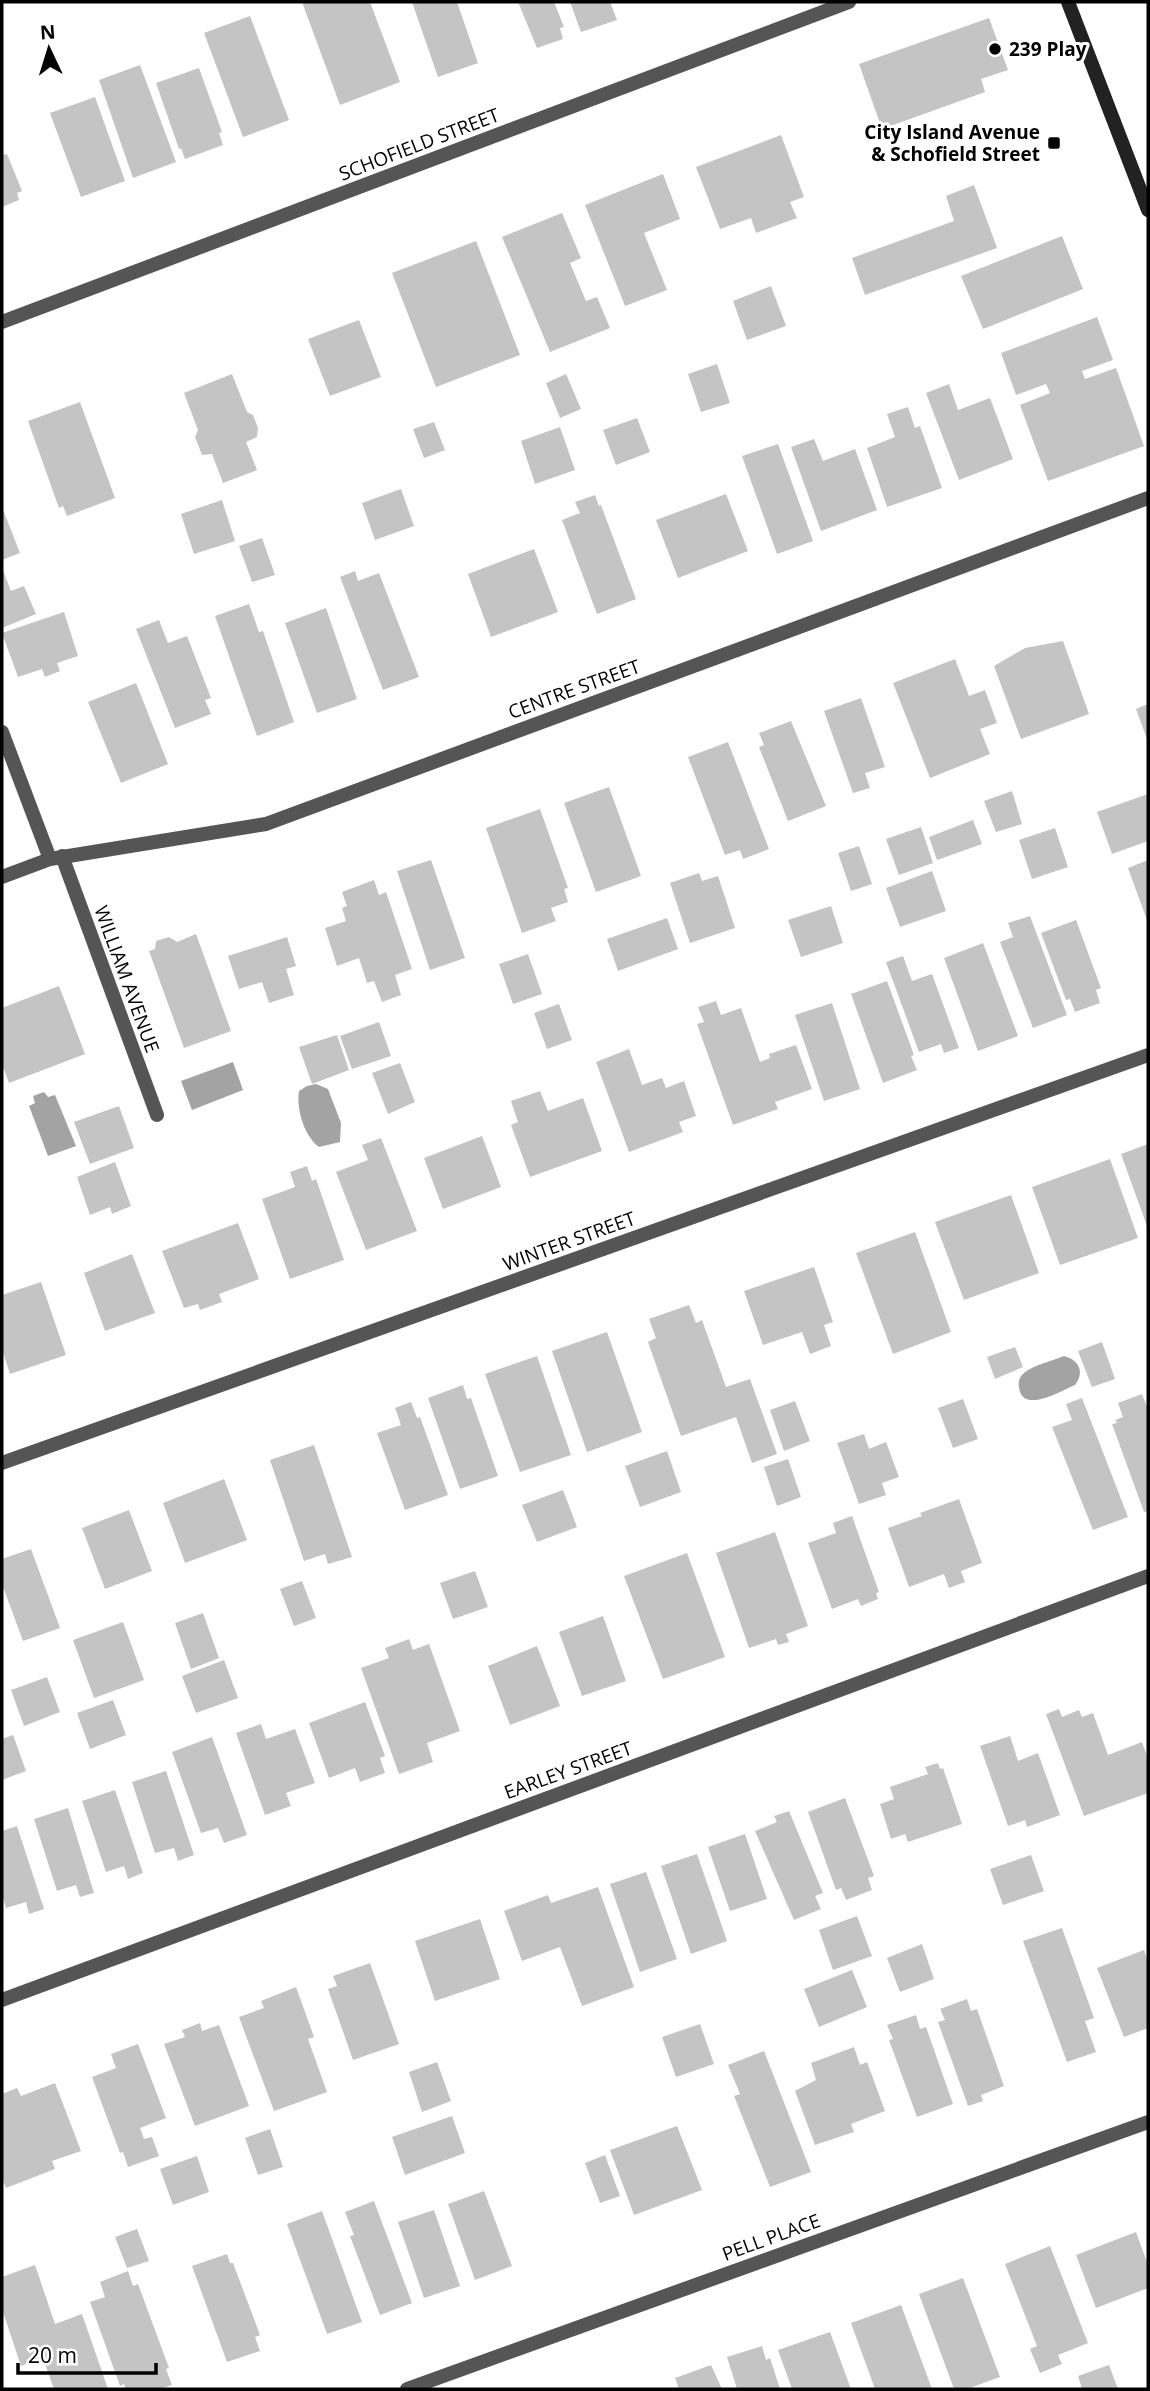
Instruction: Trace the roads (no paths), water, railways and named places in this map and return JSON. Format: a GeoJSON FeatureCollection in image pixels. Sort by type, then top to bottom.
{"type":"FeatureCollection","features":[{"type":"Feature","properties":{"kind":"main road"},"geometry":{"type":"LineString","coordinates":[[1068,2],[1148,210]]}},
{"type":"Feature","properties":{"kind":"street","name":"SCHOFIELD STREET"},"geometry":{"type":"LineString","coordinates":[[2,322],[849,2]]}},
{"type":"Feature","properties":{"kind":"street","name":"CENTRE STREET"},"geometry":{"type":"LineString","coordinates":[[2,877],[56,858],[266,824],[1148,498]]}},
{"type":"Feature","properties":{"kind":"street","name":"WILLIAM AVENUE"},"geometry":{"type":"LineString","coordinates":[[2,732],[56,858],[157,1115]]}},
{"type":"Feature","properties":{"kind":"street","name":"WINTER STREET"},"geometry":{"type":"LineString","coordinates":[[2,1463],[1148,1055]]}},
{"type":"Feature","properties":{"kind":"street","name":"EARLEY STREET"},"geometry":{"type":"LineString","coordinates":[[2,2000],[1148,1576]]}},
{"type":"Feature","properties":{"kind":"street","name":"PELL PLACE"},"geometry":{"type":"LineString","coordinates":[[407,2389],[1148,2122]]}},
{"type":"Feature","properties":{"kind":"place","name":"239 Play"},"geometry":{"type":"Point","coordinates":[995,49]}},
{"type":"Feature","properties":{"kind":"place","name":"City Island Avenue & Schofield Street"},"geometry":{"type":"Point","coordinates":[1054,143]}}]}
